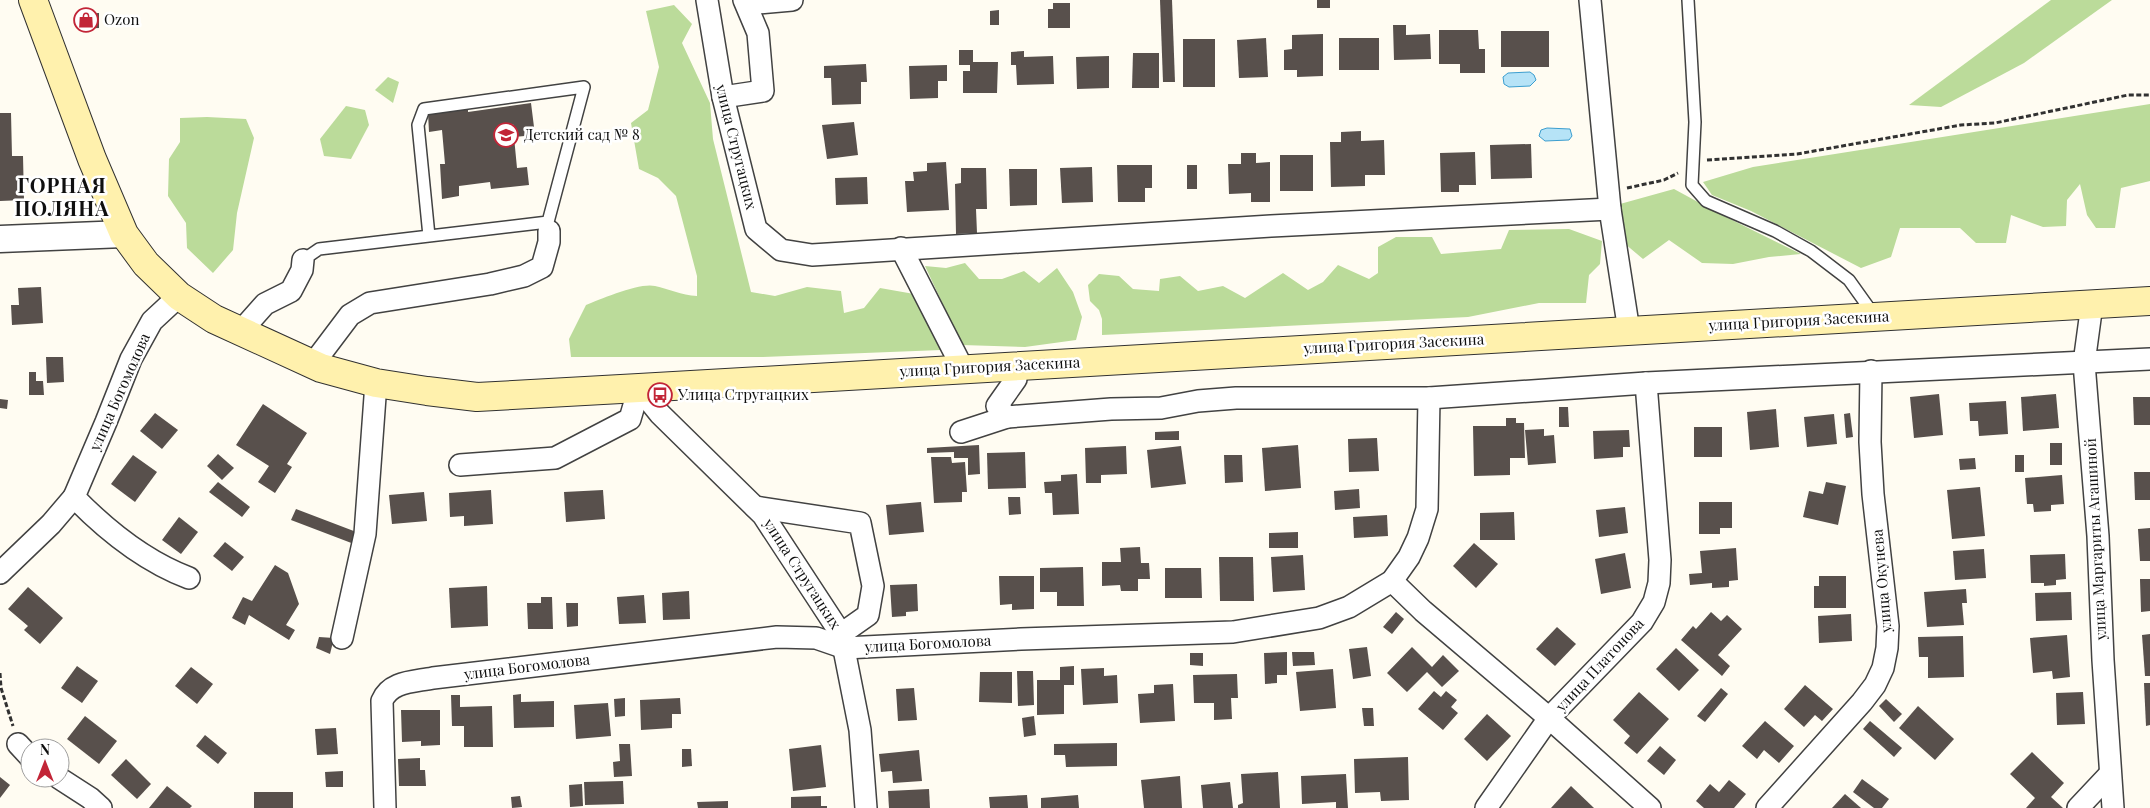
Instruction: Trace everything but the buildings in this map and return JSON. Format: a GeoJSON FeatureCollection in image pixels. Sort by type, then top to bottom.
{"type":"FeatureCollection","features":[{"type":"Feature","properties":{"kind":"main road","name":"улица Григория Засекина"},"geometry":{"type":"LineString","coordinates":[[33,0],[92,159],[124,234],[146,264],[178,296],[214,319],[313,364],[376,383],[427,392],[477,396],[639,388],[2150,301]]}},
{"type":"Feature","properties":{"kind":"street"},"geometry":{"type":"LineString","coordinates":[[723,97],[763,91],[758,33],[746,2],[792,0]]}},
{"type":"Feature","properties":{"kind":"street"},"geometry":{"type":"LineString","coordinates":[[1590,0],[1609,200],[1629,331]]}},
{"type":"Feature","properties":{"kind":"street","name":"улица Стругацких"},"geometry":{"type":"LineString","coordinates":[[706,1],[723,97],[756,229],[781,250],[812,255],[901,248]]}},
{"type":"Feature","properties":{"kind":"street"},"geometry":{"type":"LineString","coordinates":[[963,369],[901,248],[1271,226],[1609,200]]}},
{"type":"Feature","properties":{"kind":"street"},"geometry":{"type":"LineString","coordinates":[[313,364],[350,315],[370,303],[490,284],[524,276],[542,267],[549,242],[549,226]]}},
{"type":"Feature","properties":{"kind":"street"},"geometry":{"type":"LineString","coordinates":[[0,239],[124,234]]}},
{"type":"Feature","properties":{"kind":"street"},"geometry":{"type":"LineString","coordinates":[[241,332],[265,304],[290,290],[302,270],[303,260]]}},
{"type":"Feature","properties":{"kind":"street","name":"улица Богомолова"},"geometry":{"type":"LineString","coordinates":[[0,573],[51,524],[74,497],[131,359],[152,321],[178,296]]}},
{"type":"Feature","properties":{"kind":"street","name":"улица Маргариты Агашиной"},"geometry":{"type":"LineString","coordinates":[[2092,304],[2084,363],[2098,536],[2113,808]]}},
{"type":"Feature","properties":{"kind":"street"},"geometry":{"type":"LineString","coordinates":[[961,432],[1007,417],[1111,409],[1161,408],[1198,401],[1236,398],[1429,398],[1646,383],[2150,359]]}},
{"type":"Feature","properties":{"kind":"street"},"geometry":{"type":"LineString","coordinates":[[1007,417],[997,406],[1016,379],[1014,366]]}},
{"type":"Feature","properties":{"kind":"street","name":"улица Окунева"},"geometry":{"type":"LineString","coordinates":[[1767,808],[1862,702],[1875,685],[1883,668],[1887,648],[1888,626],[1873,494],[1870,442],[1871,372]]}},
{"type":"Feature","properties":{"kind":"street"},"geometry":{"type":"LineString","coordinates":[[342,638],[365,534],[376,383]]}},
{"type":"Feature","properties":{"kind":"street","name":"улица Платонова"},"geometry":{"type":"LineString","coordinates":[[1486,808],[1549,718],[1642,622],[1654,602],[1659,583],[1660,560],[1646,383]]}},
{"type":"Feature","properties":{"kind":"street"},"geometry":{"type":"LineString","coordinates":[[460,465],[555,458],[630,419],[639,388]]}},
{"type":"Feature","properties":{"kind":"street","name":"улица Стругацких"},"geometry":{"type":"LineString","coordinates":[[639,388],[660,414],[763,515],[843,641],[860,730],[866,808]]}},
{"type":"Feature","properties":{"kind":"street","name":"улица Богомолова"},"geometry":{"type":"LineString","coordinates":[[385,808],[382,701],[386,693],[399,684],[433,678],[778,637],[843,641],[1021,639],[1233,632],[1319,618],[1349,607],[1392,581],[1409,557],[1418,538],[1427,509],[1429,398]]}},
{"type":"Feature","properties":{"kind":"street"},"geometry":{"type":"LineString","coordinates":[[74,497],[99,524],[140,554],[189,578]]}},
{"type":"Feature","properties":{"kind":"street"},"geometry":{"type":"LineString","coordinates":[[755,507],[860,524],[873,586],[868,614],[843,641]]}},
{"type":"Feature","properties":{"kind":"street"},"geometry":{"type":"LineString","coordinates":[[1392,581],[1423,611],[1549,718],[1650,808]]}},
{"type":"Feature","properties":{"kind":"street"},"geometry":{"type":"LineString","coordinates":[[2078,808],[2110,774]]}},
{"type":"Feature","properties":{"kind":"street"},"geometry":{"type":"LineString","coordinates":[[70,785],[90,798],[101,808]]}},
{"type":"Feature","properties":{"kind":"lane"},"geometry":{"type":"LineString","coordinates":[[1688,0],[1695,122],[1691,167],[1692,185],[1706,201],[1775,231],[1811,251],[1849,280],[1875,317]]}},
{"type":"Feature","properties":{"kind":"lane"},"geometry":{"type":"LineString","coordinates":[[303,260],[320,249],[430,236],[549,226],[584,87],[424,109],[418,125],[430,236]]}},
{"type":"Feature","properties":{"kind":"path"},"geometry":{"type":"LineString","coordinates":[[1609,200],[1664,180],[1710,159],[1797,154],[1962,125],[1996,123],[2128,95],[2150,95]]}},
{"type":"Feature","properties":{"kind":"path"},"geometry":{"type":"LineString","coordinates":[[0,673],[1,688],[20,739]]}},
{"type":"Feature","properties":{"kind":"green space"},"geometry":{"type":"Polygon","coordinates":[[[2051,0],[2112,0],[2024,63],[1941,107],[1909,105],[2051,0]]]}},
{"type":"Feature","properties":{"kind":"green space"},"geometry":{"type":"Polygon","coordinates":[[[674,5],[692,24],[682,43],[710,103],[713,139],[751,292],[775,296],[807,287],[841,291],[844,313],[864,308],[880,288],[914,294],[941,350],[763,357],[571,357],[569,339],[586,305],[620,292],[649,285],[697,296],[697,276],[676,196],[658,178],[639,169],[631,123],[648,110],[659,67],[646,11],[674,5]]]}},
{"type":"Feature","properties":{"kind":"green space"},"geometry":{"type":"Polygon","coordinates":[[[388,77],[399,82],[393,103],[375,90],[388,77]]]}},
{"type":"Feature","properties":{"kind":"green space"},"geometry":{"type":"Polygon","coordinates":[[[2150,104],[2150,181],[2121,188],[2115,228],[2096,228],[2087,215],[2080,184],[2067,200],[2066,226],[2043,227],[2011,215],[2006,243],[1976,243],[1960,228],[1900,228],[1891,257],[1861,268],[1751,211],[1712,195],[1703,182],[1753,167],[2150,104]]]}},
{"type":"Feature","properties":{"kind":"green space"},"geometry":{"type":"Polygon","coordinates":[[[346,106],[365,110],[369,125],[351,159],[324,156],[320,139],[346,106]]]}},
{"type":"Feature","properties":{"kind":"green space"},"geometry":{"type":"Polygon","coordinates":[[[180,118],[246,119],[254,138],[237,213],[233,250],[213,273],[187,248],[186,223],[168,196],[169,159],[180,142],[180,118]]]}},
{"type":"Feature","properties":{"kind":"green space"},"geometry":{"type":"Polygon","coordinates":[[[1674,189],[1801,254],[1769,257],[1733,264],[1702,263],[1669,240],[1643,259],[1624,243],[1620,204],[1674,189]]]}},
{"type":"Feature","properties":{"kind":"green space"},"geometry":{"type":"Polygon","coordinates":[[[1569,229],[1602,241],[1600,264],[1589,275],[1586,303],[1539,303],[1468,317],[1102,335],[1102,319],[1099,310],[1090,301],[1088,285],[1099,274],[1119,276],[1133,289],[1159,291],[1160,279],[1180,276],[1198,291],[1223,286],[1245,298],[1283,273],[1308,290],[1323,282],[1338,265],[1369,279],[1378,273],[1378,247],[1396,237],[1432,237],[1441,254],[1501,249],[1509,230],[1569,229]]]}},
{"type":"Feature","properties":{"kind":"green space"},"geometry":{"type":"Polygon","coordinates":[[[965,263],[979,279],[1002,279],[1024,271],[1039,283],[1057,268],[1073,292],[1082,317],[1076,340],[1025,347],[962,345],[925,266],[946,268],[965,263]]]}},
{"type":"Feature","properties":{"kind":"water"},"geometry":{"type":"Polygon","coordinates":[[[1530,72],[1536,80],[1530,86],[1509,87],[1504,84],[1503,77],[1508,73],[1530,72]]]}},
{"type":"Feature","properties":{"kind":"water"},"geometry":{"type":"Polygon","coordinates":[[[1547,128],[1570,129],[1572,136],[1569,140],[1545,141],[1539,136],[1541,130],[1547,128]]]}},
{"type":"Feature","properties":{"kind":"place","name":"Ozon"},"geometry":{"type":"Point","coordinates":[86,20]}},
{"type":"Feature","properties":{"kind":"place","name":"Детский сад № 8"},"geometry":{"type":"Point","coordinates":[506,135]}},
{"type":"Feature","properties":{"kind":"place","name":"Улица Стругацких"},"geometry":{"type":"Point","coordinates":[660,395]}},
{"type":"Feature","properties":{"kind":"district","name":"ГОРНАЯ ПОЛЯНА"},"geometry":{"type":"Point","coordinates":[62,198]}}]}
